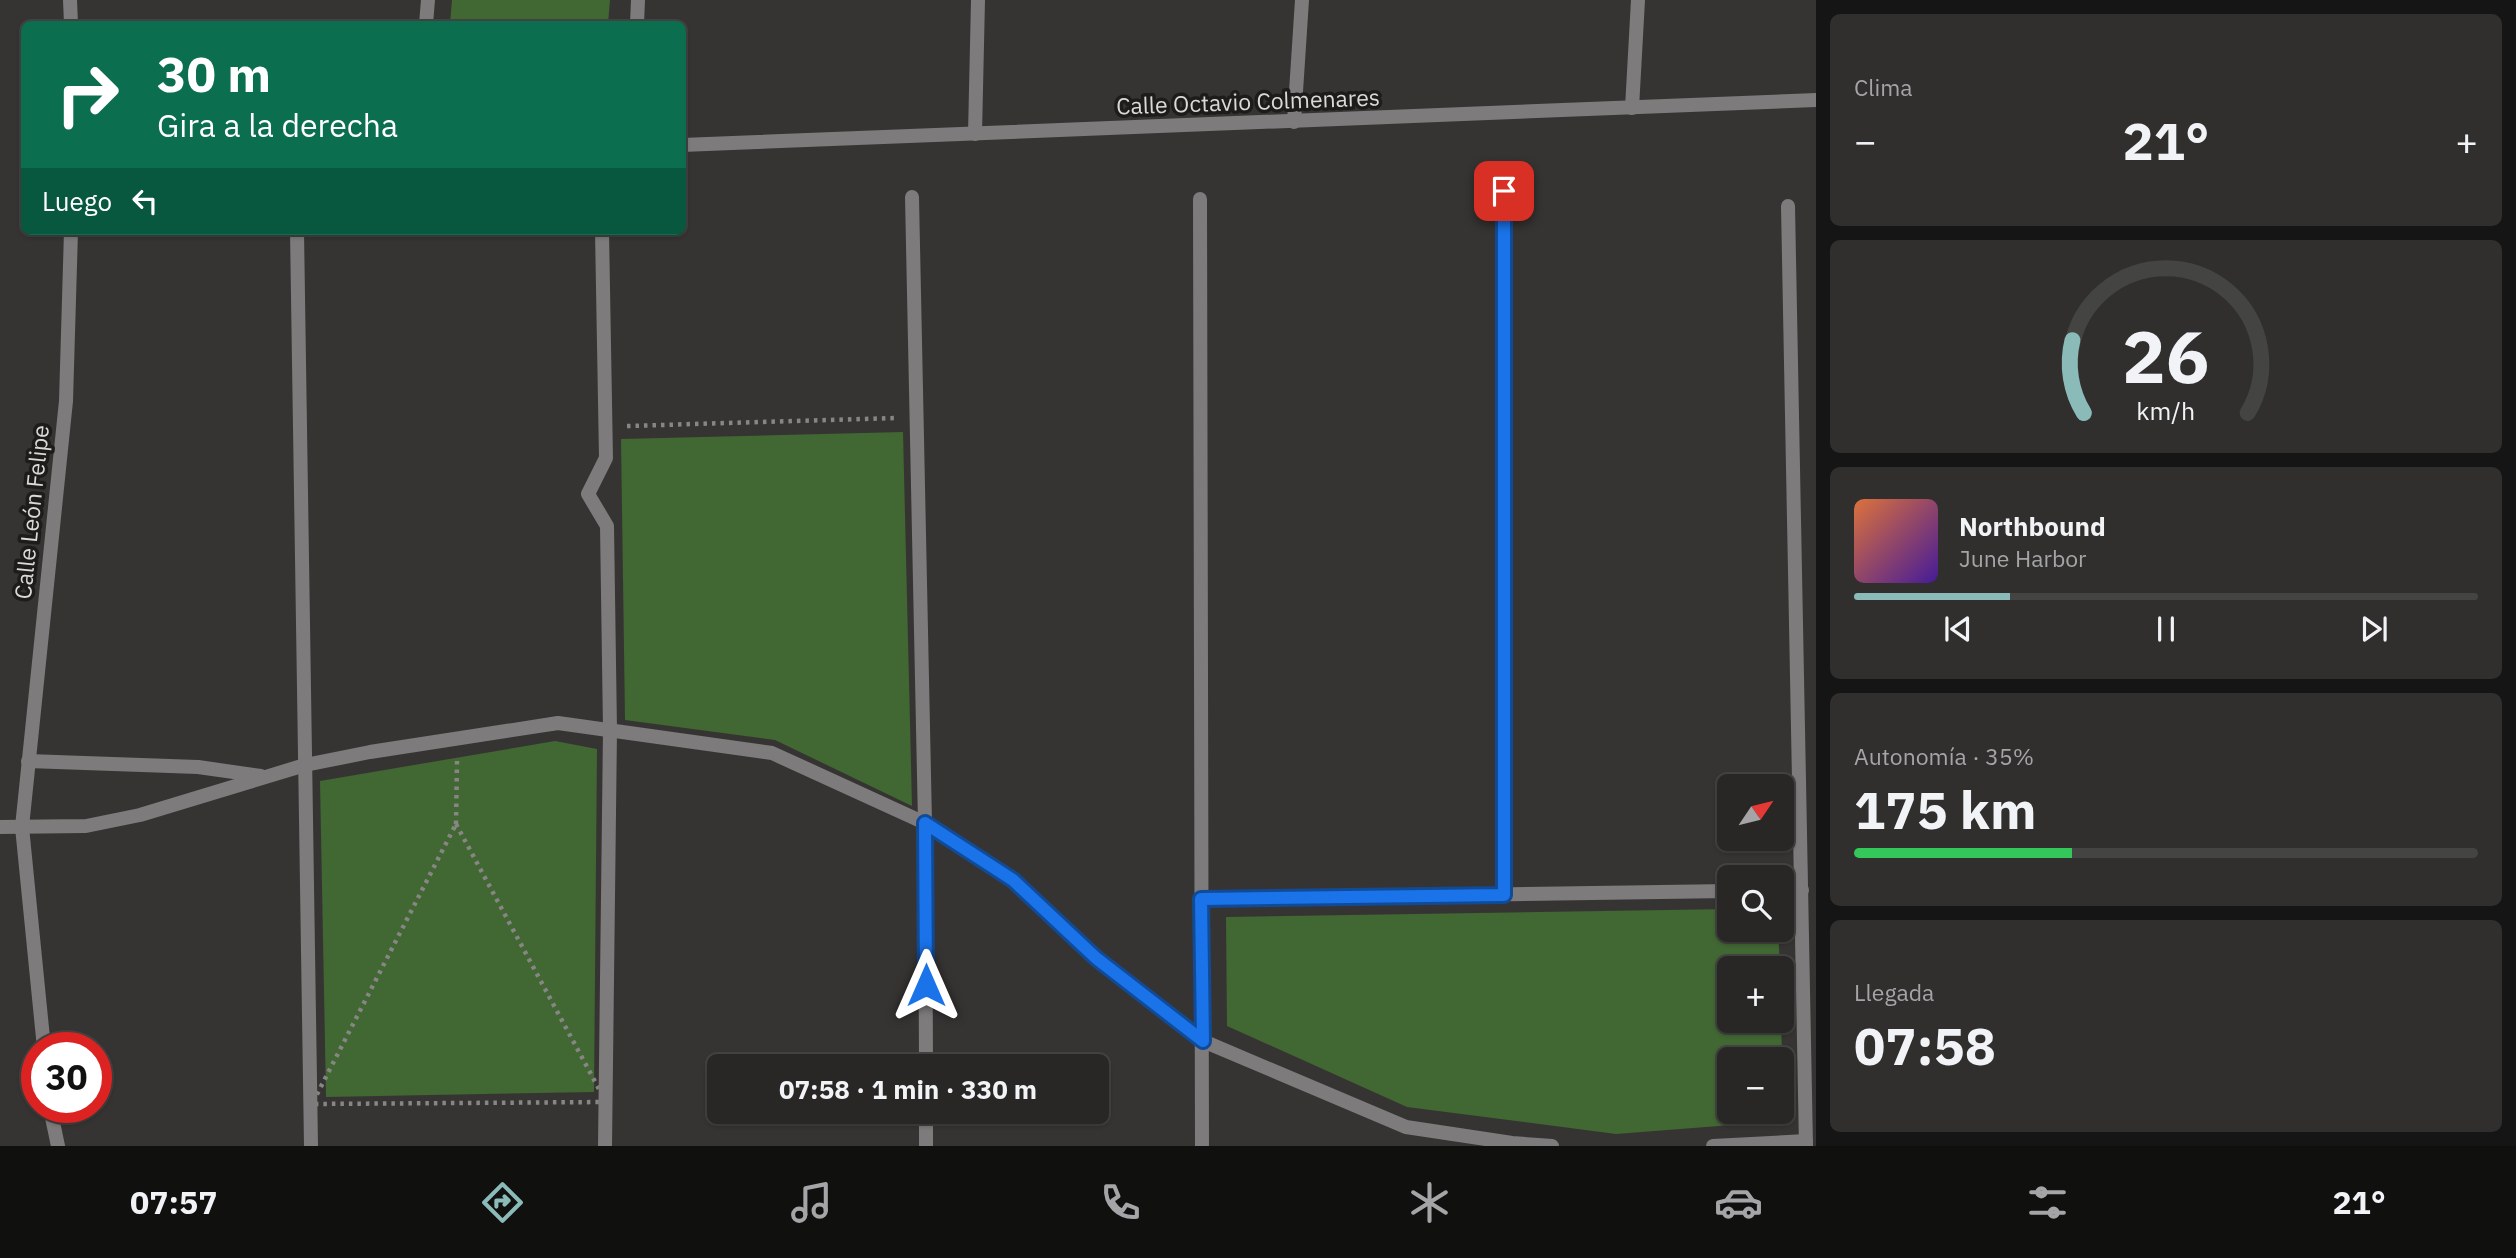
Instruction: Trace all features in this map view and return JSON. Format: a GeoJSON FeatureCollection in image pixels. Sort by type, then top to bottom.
{"type":"FeatureCollection","features":[{"type":"Feature","properties":{"kind":"street"},"geometry":{"type":"LineString","coordinates":[[70,0],[71,21]]}},
{"type":"Feature","properties":{"kind":"street"},"geometry":{"type":"LineString","coordinates":[[426,21],[428,0]]}},
{"type":"Feature","properties":{"kind":"street"},"geometry":{"type":"LineString","coordinates":[[637,21],[638,0]]}},
{"type":"Feature","properties":{"kind":"street"},"geometry":{"type":"LineString","coordinates":[[975,134],[978,0]]}},
{"type":"Feature","properties":{"kind":"street"},"geometry":{"type":"LineString","coordinates":[[1294,122],[1302,0]]}},
{"type":"Feature","properties":{"kind":"street"},"geometry":{"type":"LineString","coordinates":[[1632,108],[1638,0]]}},
{"type":"Feature","properties":{"kind":"street","name":"Calle Octavio Colmenares"},"geometry":{"type":"LineString","coordinates":[[686,145],[1816,100]]}},
{"type":"Feature","properties":{"kind":"street"},"geometry":{"type":"LineString","coordinates":[[1504,191],[1504,895]]}},
{"type":"Feature","properties":{"kind":"street"},"geometry":{"type":"LineString","coordinates":[[912,197],[925,823],[926,1054]]}},
{"type":"Feature","properties":{"kind":"street"},"geometry":{"type":"LineString","coordinates":[[1200,199],[1202,1146]]}},
{"type":"Feature","properties":{"kind":"street"},"geometry":{"type":"LineString","coordinates":[[1713,1146],[1806,1144],[1788,206]]}},
{"type":"Feature","properties":{"kind":"street","name":"Calle León Felipe"},"geometry":{"type":"LineString","coordinates":[[42,1032],[22,827],[66,401],[71,235]]}},
{"type":"Feature","properties":{"kind":"street"},"geometry":{"type":"LineString","coordinates":[[298,235],[311,1146]]}},
{"type":"Feature","properties":{"kind":"street"},"geometry":{"type":"LineString","coordinates":[[602,235],[606,458],[588,494],[607,526],[610,730],[605,1146]]}},
{"type":"Feature","properties":{"kind":"street"},"geometry":{"type":"LineString","coordinates":[[0,827],[86,826],[223,791],[262,776],[305,765],[558,723],[772,753],[925,823],[1013,880],[1096,958],[1203,1041],[1406,1127],[1512,1144],[1552,1146]]}},
{"type":"Feature","properties":{"kind":"street"},"geometry":{"type":"LineString","coordinates":[[28,761],[198,767],[262,776]]}},
{"type":"Feature","properties":{"kind":"street"},"geometry":{"type":"LineString","coordinates":[[1794,890],[1802,890]]}},
{"type":"Feature","properties":{"kind":"street"},"geometry":{"type":"LineString","coordinates":[[1201,899],[1717,891]]}},
{"type":"Feature","properties":{"kind":"street"},"geometry":{"type":"LineString","coordinates":[[53,1123],[58,1146]]}},
{"type":"Feature","properties":{"kind":"street"},"geometry":{"type":"LineString","coordinates":[[926,1124],[926,1146]]}},
{"type":"Feature","properties":{"kind":"path"},"geometry":{"type":"LineString","coordinates":[[606,427],[916,418]]}},
{"type":"Feature","properties":{"kind":"path"},"geometry":{"type":"LineString","coordinates":[[456,824],[606,1102],[312,1104],[456,824],[457,739]]}},
{"type":"Feature","properties":{"kind":"green space"},"geometry":{"type":"Polygon","coordinates":[[[452,0],[610,0],[608,21],[450,21],[452,0]]]}},
{"type":"Feature","properties":{"kind":"green space"},"geometry":{"type":"Polygon","coordinates":[[[903,432],[912,806],[775,740],[625,720],[621,439],[903,432]]]}},
{"type":"Feature","properties":{"kind":"green space"},"geometry":{"type":"Polygon","coordinates":[[[555,741],[597,749],[594,1092],[326,1097],[320,781],[555,741]]]}},
{"type":"Feature","properties":{"kind":"green space"},"geometry":{"type":"Polygon","coordinates":[[[1717,909],[1717,942],[1779,942],[1779,956],[1717,956],[1717,1033],[1781,1033],[1782,1047],[1717,1047],[1717,1124],[1745,1124],[1616,1134],[1407,1107],[1227,1026],[1226,917],[1717,909]]]}},
{"type":"Feature","properties":{"kind":"route"},"geometry":{"type":"LineString","coordinates":[[926,985],[925,823],[1013,880],[1096,958],[1203,1041],[1201,899],[1504,895],[1504,191]]}}]}
